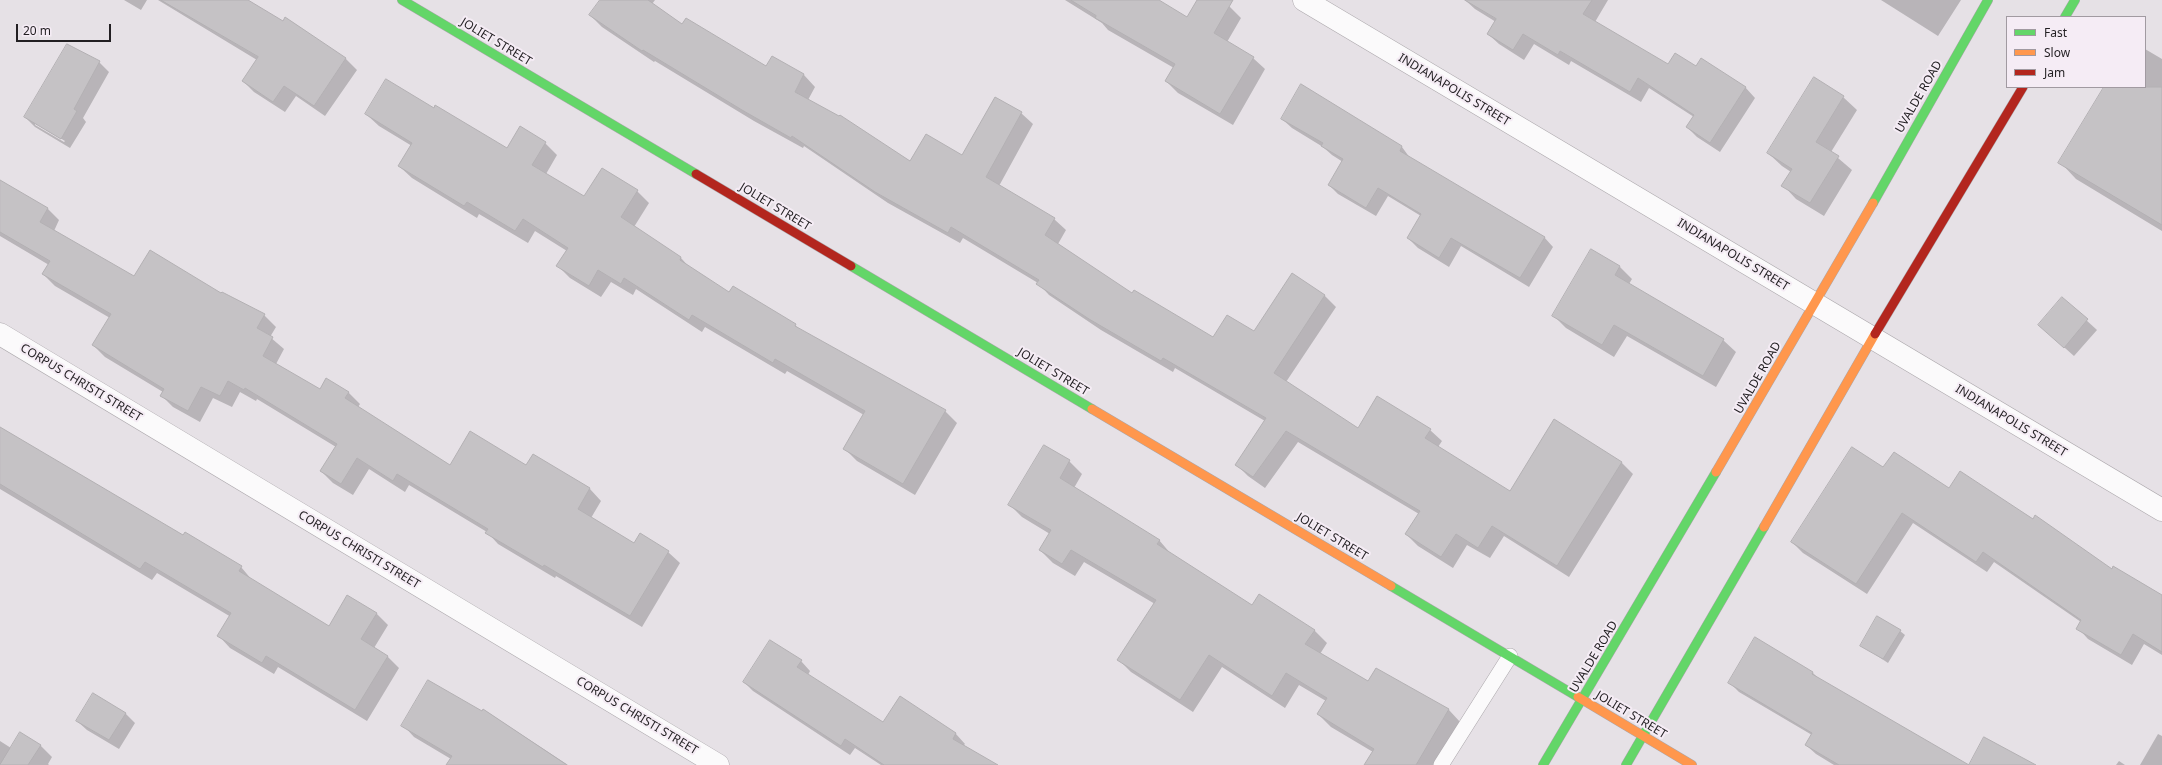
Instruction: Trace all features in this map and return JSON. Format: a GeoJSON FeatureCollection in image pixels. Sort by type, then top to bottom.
{"type":"FeatureCollection","features":[{"type":"Feature","properties":{"kind":"main road","name":"JOLIET STREET"},"geometry":{"type":"LineString","coordinates":[[402,0],[1692,765]]}},
{"type":"Feature","properties":{"kind":"main road","name":"UVALDE ROAD"},"geometry":{"type":"LineString","coordinates":[[1543,765],[1583,700],[1815,304],[1988,0]]}},
{"type":"Feature","properties":{"kind":"main road"},"geometry":{"type":"LineString","coordinates":[[2066,16],[2075,0]]}},
{"type":"Feature","properties":{"kind":"main road"},"geometry":{"type":"LineString","coordinates":[[1626,765],[1872,339],[2022,88]]}},
{"type":"Feature","properties":{"kind":"street","name":"INDIANAPOLIS STREET"},"geometry":{"type":"LineString","coordinates":[[1304,0],[2162,510]]}},
{"type":"Feature","properties":{"kind":"street","name":"CORPUS CHRISTI STREET"},"geometry":{"type":"LineString","coordinates":[[0,334],[718,765]]}},
{"type":"Feature","properties":{"kind":"lane"},"geometry":{"type":"LineString","coordinates":[[1441,765],[1510,656]]}},
{"type":"Feature","properties":{"kind":"building"},"geometry":{"type":"Polygon","coordinates":[[[161,0],[248,0],[283,21],[285,17],[346,58],[314,106],[284,86],[273,102],[242,81],[258,57],[161,0]]]}},
{"type":"Feature","properties":{"kind":"building"},"geometry":{"type":"Polygon","coordinates":[[[600,0],[648,0],[682,24],[686,18],[766,66],[772,56],[804,74],[795,92],[839,116],[840,115],[910,161],[926,134],[962,155],[995,97],[1022,112],[986,177],[1055,218],[1045,235],[1132,293],[1134,290],[1213,337],[1227,315],[1254,331],[1292,273],[1325,295],[1274,373],[1358,428],[1377,396],[1431,429],[1425,438],[1510,491],[1554,419],[1622,462],[1557,566],[1492,526],[1478,548],[1456,534],[1441,557],[1405,534],[1420,511],[1286,431],[1253,477],[1235,465],[1266,418],[1163,358],[1161,361],[1089,319],[1036,284],[1039,280],[951,227],[948,233],[875,192],[792,136],[791,138],[643,50],[642,51],[589,15],[600,0]]]}},
{"type":"Feature","properties":{"kind":"building"},"geometry":{"type":"Polygon","coordinates":[[[1071,0],[1159,0],[1187,17],[1197,0],[1233,0],[1214,33],[1254,57],[1220,114],[1165,81],[1175,64],[1095,18],[1096,16],[1071,0]]]}},
{"type":"Feature","properties":{"kind":"building"},"geometry":{"type":"Polygon","coordinates":[[[1465,0],[1592,0],[1583,14],[1668,64],[1675,53],[1696,66],[1701,58],[1746,87],[1710,143],[1686,127],[1694,115],[1638,78],[1630,92],[1560,51],[1558,55],[1523,34],[1513,50],[1487,34],[1496,19],[1465,0]]]}},
{"type":"Feature","properties":{"kind":"building"},"geometry":{"type":"Polygon","coordinates":[[[67,44],[100,61],[74,109],[77,111],[61,139],[24,117],[67,44]]]}},
{"type":"Feature","properties":{"kind":"building"},"geometry":{"type":"Polygon","coordinates":[[[1814,77],[1844,96],[1816,142],[1839,156],[1810,203],[1781,186],[1792,169],[1767,153],[1814,77]]]}},
{"type":"Feature","properties":{"kind":"building"},"geometry":{"type":"Polygon","coordinates":[[[386,79],[434,108],[435,105],[507,148],[520,126],[546,142],[532,165],[584,196],[602,168],[638,190],[621,217],[681,257],[680,260],[729,292],[733,286],[796,324],[795,326],[946,410],[903,484],[843,449],[865,411],[775,359],[773,363],[692,315],[689,320],[624,278],[621,284],[598,270],[589,286],[556,266],[568,248],[523,219],[515,231],[467,202],[464,206],[398,166],[412,143],[365,114],[386,79]]]}},
{"type":"Feature","properties":{"kind":"building"},"geometry":{"type":"Polygon","coordinates":[[[1301,84],[1402,146],[1400,151],[1545,237],[1520,278],[1451,238],[1439,258],[1407,238],[1421,214],[1378,188],[1366,208],[1328,185],[1343,159],[1321,146],[1323,143],[1281,119],[1301,84]]]}},
{"type":"Feature","properties":{"kind":"building"},"geometry":{"type":"Polygon","coordinates":[[[2162,87],[2162,225],[2058,163],[2103,88],[2162,87]]]}},
{"type":"Feature","properties":{"kind":"building"},"geometry":{"type":"Polygon","coordinates":[[[0,180],[48,208],[40,222],[134,276],[150,250],[221,293],[222,292],[265,314],[257,328],[273,337],[263,356],[320,389],[326,378],[349,392],[345,398],[450,465],[470,431],[526,465],[533,454],[590,488],[578,509],[634,543],[640,533],[669,551],[630,616],[544,565],[543,567],[485,533],[488,529],[397,474],[393,481],[357,458],[341,484],[320,471],[337,444],[245,388],[244,390],[228,381],[220,396],[201,387],[188,411],[160,396],[164,389],[92,345],[111,314],[42,274],[50,261],[0,232],[0,180]]]}},
{"type":"Feature","properties":{"kind":"building"},"geometry":{"type":"Polygon","coordinates":[[[1591,249],[1620,266],[1615,275],[1724,339],[1703,376],[1614,325],[1602,345],[1552,316],[1591,249]]]}},
{"type":"Feature","properties":{"kind":"building"},"geometry":{"type":"Polygon","coordinates":[[[2062,297],[2088,319],[2064,348],[2038,325],[2062,297]]]}},
{"type":"Feature","properties":{"kind":"building"},"geometry":{"type":"Polygon","coordinates":[[[0,427],[183,535],[185,532],[242,566],[239,571],[329,626],[347,595],[377,613],[361,639],[388,656],[355,710],[266,656],[262,663],[217,636],[231,613],[145,562],[140,569],[0,484],[0,427]]]}},
{"type":"Feature","properties":{"kind":"building"},"geometry":{"type":"Polygon","coordinates":[[[1044,445],[1070,460],[1060,478],[1160,540],[1157,544],[1252,605],[1259,594],[1315,630],[1305,644],[1368,681],[1376,668],[1449,709],[1416,765],[1364,765],[1374,749],[1317,714],[1327,698],[1286,673],[1272,696],[1209,655],[1180,700],[1117,660],[1156,600],[1071,550],[1062,564],[1039,550],[1051,530],[1008,505],[1044,445]]]}},
{"type":"Feature","properties":{"kind":"building"},"geometry":{"type":"Polygon","coordinates":[[[1852,447],[1883,467],[1894,452],[1949,488],[1960,471],[2033,519],[2035,515],[2112,569],[2113,566],[2162,595],[2162,652],[2133,634],[2121,655],[2076,629],[2081,620],[1983,552],[1976,562],[1902,513],[1856,584],[1791,542],[1852,447]]]}},
{"type":"Feature","properties":{"kind":"building"},"geometry":{"type":"Polygon","coordinates":[[[1877,616],[1901,630],[1883,659],[1860,646],[1877,616]]]}},
{"type":"Feature","properties":{"kind":"building"},"geometry":{"type":"Polygon","coordinates":[[[1755,637],[1813,672],[1812,674],[1969,765],[1839,765],[1805,745],[1812,733],[1728,683],[1755,637]]]}},
{"type":"Feature","properties":{"kind":"building"},"geometry":{"type":"Polygon","coordinates":[[[770,640],[802,660],[797,667],[883,722],[900,696],[956,733],[953,739],[998,765],[884,765],[845,739],[841,746],[743,682],[770,640]]]}},
{"type":"Feature","properties":{"kind":"building"},"geometry":{"type":"Polygon","coordinates":[[[428,680],[482,711],[483,709],[567,765],[446,765],[452,756],[401,726],[428,680]]]}},
{"type":"Feature","properties":{"kind":"building"},"geometry":{"type":"Polygon","coordinates":[[[93,693],[126,713],[109,740],[76,721],[93,693]]]}},
{"type":"Feature","properties":{"kind":"building"},"geometry":{"type":"Polygon","coordinates":[[[20,732],[41,745],[28,765],[0,765],[20,732]]]}},
{"type":"Feature","properties":{"kind":"building"},"geometry":{"type":"Polygon","coordinates":[[[1984,737],[2036,765],[1969,765],[1984,737]]]}},
{"type":"Feature","properties":{"kind":"traffic: fast"},"geometry":{"type":"LineString","coordinates":[[402,0],[696,174]]}},
{"type":"Feature","properties":{"kind":"traffic: fast"},"geometry":{"type":"LineString","coordinates":[[1873,203],[1988,0]]}},
{"type":"Feature","properties":{"kind":"traffic: fast"},"geometry":{"type":"LineString","coordinates":[[2066,16],[2075,0]]}},
{"type":"Feature","properties":{"kind":"traffic: fast"},"geometry":{"type":"LineString","coordinates":[[851,266],[1092,409]]}},
{"type":"Feature","properties":{"kind":"traffic: fast"},"geometry":{"type":"LineString","coordinates":[[1543,765],[1716,472]]}},
{"type":"Feature","properties":{"kind":"traffic: fast"},"geometry":{"type":"LineString","coordinates":[[1626,765],[1764,527]]}},
{"type":"Feature","properties":{"kind":"traffic: fast"},"geometry":{"type":"LineString","coordinates":[[1391,586],[1578,697]]}},
{"type":"Feature","properties":{"kind":"traffic: slow"},"geometry":{"type":"LineString","coordinates":[[1716,472],[1873,203]]}},
{"type":"Feature","properties":{"kind":"traffic: slow"},"geometry":{"type":"LineString","coordinates":[[1764,527],[1875,334]]}},
{"type":"Feature","properties":{"kind":"traffic: slow"},"geometry":{"type":"LineString","coordinates":[[1092,409],[1391,586]]}},
{"type":"Feature","properties":{"kind":"traffic: slow"},"geometry":{"type":"LineString","coordinates":[[1578,697],[1692,765]]}},
{"type":"Feature","properties":{"kind":"traffic: jam"},"geometry":{"type":"LineString","coordinates":[[1875,334],[2022,88]]}},
{"type":"Feature","properties":{"kind":"traffic: jam"},"geometry":{"type":"LineString","coordinates":[[696,174],[851,266]]}}]}
